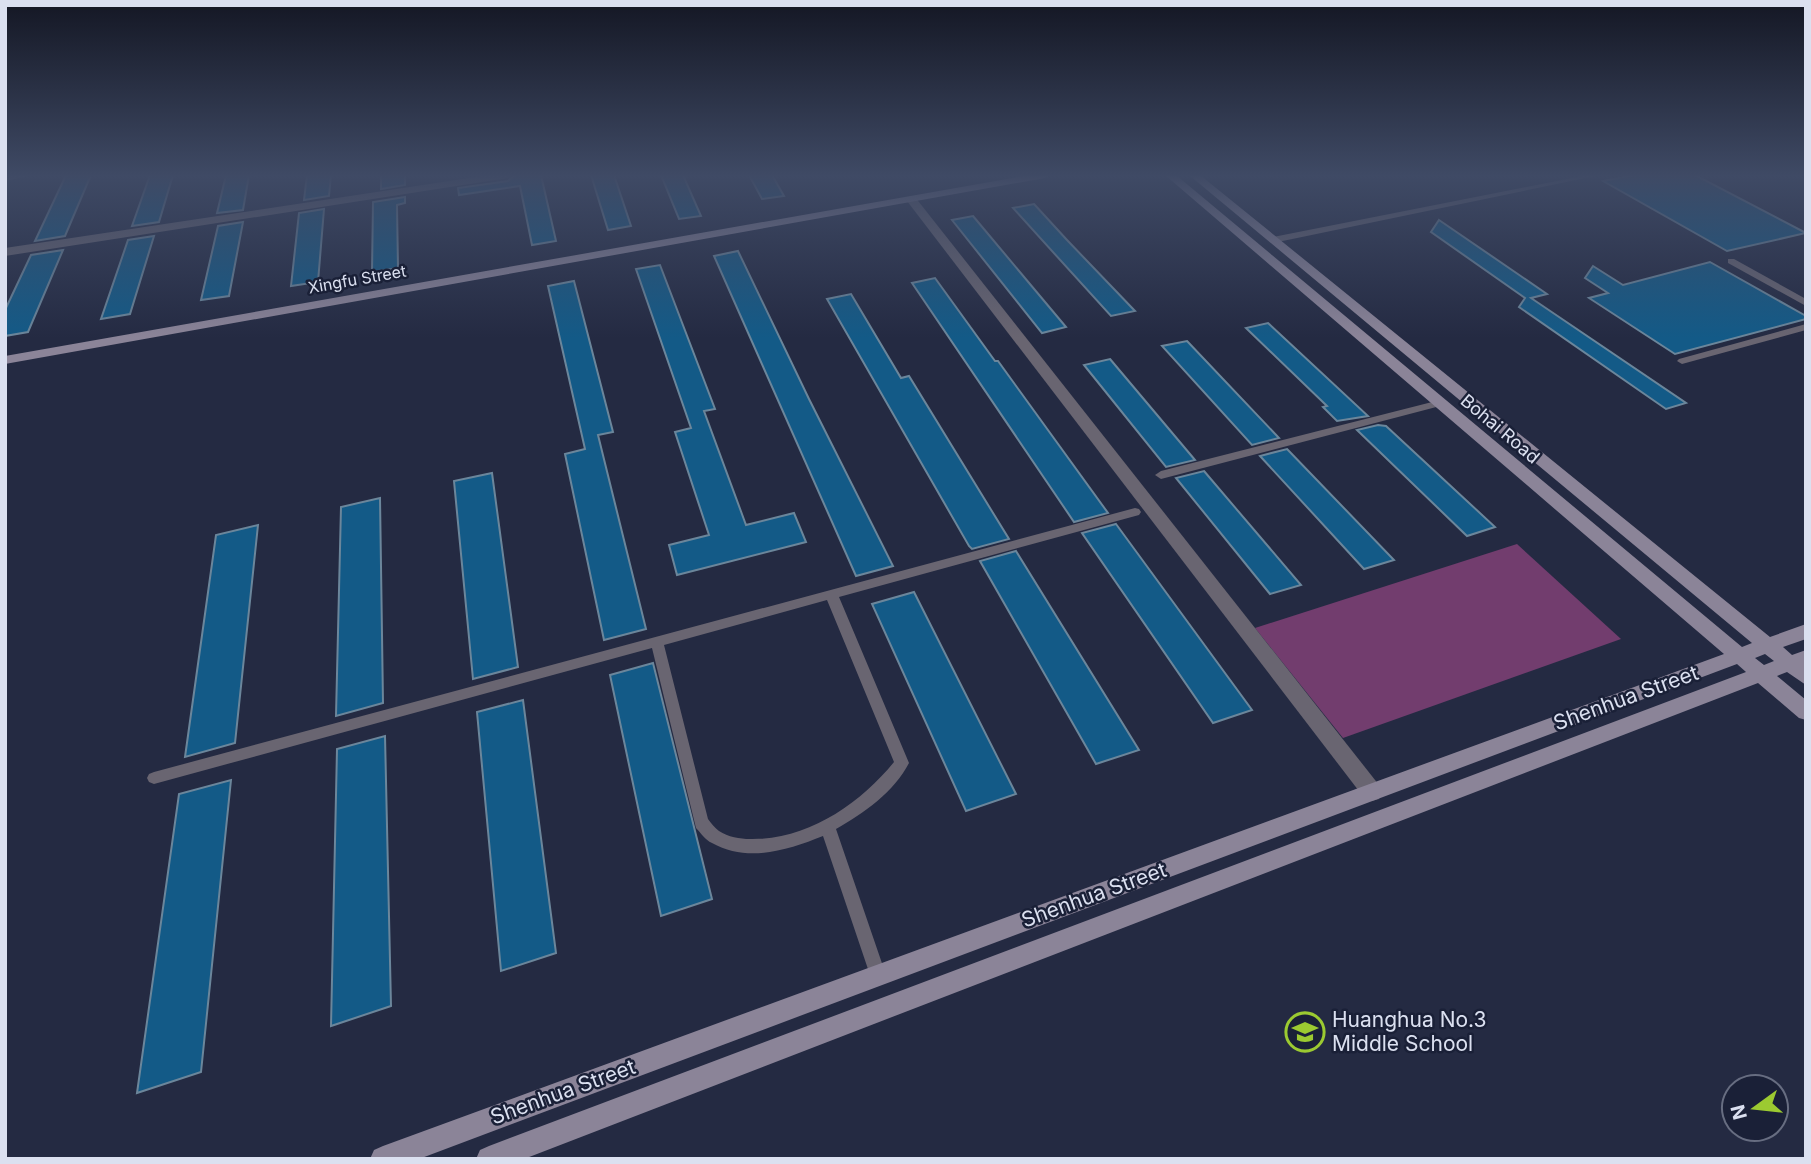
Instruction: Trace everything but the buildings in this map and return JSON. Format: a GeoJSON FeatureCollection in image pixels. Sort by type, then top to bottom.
{"type":"FeatureCollection","features":[{"type":"Feature","properties":{"kind":"main road","name":"Xingfu Street"},"geometry":{"type":"LineString","coordinates":[[5,360],[736,229]]}},
{"type":"Feature","properties":{"kind":"main road","name":"Bohai Road"},"geometry":{"type":"LineString","coordinates":[[1234,229],[1806,712]]}},
{"type":"Feature","properties":{"kind":"main road","name":"Bohai Road"},"geometry":{"type":"LineString","coordinates":[[1260,229],[1766,645],[1800,666]]}},
{"type":"Feature","properties":{"kind":"main road","name":"Shenhua Street"},"geometry":{"type":"LineString","coordinates":[[383,1159],[1806,631]]}},
{"type":"Feature","properties":{"kind":"main road","name":"Shenhua Street"},"geometry":{"type":"LineString","coordinates":[[489,1159],[1760,674],[1800,666]]}},
{"type":"Feature","properties":{"kind":"street"},"geometry":{"type":"LineString","coordinates":[[5,252],[153,229]]}},
{"type":"Feature","properties":{"kind":"street"},"geometry":{"type":"LineString","coordinates":[[935,229],[1372,792]]}},
{"type":"Feature","properties":{"kind":"lane"},"geometry":{"type":"LineString","coordinates":[[1273,240],[1326,229]]}},
{"type":"Feature","properties":{"kind":"lane"},"geometry":{"type":"LineString","coordinates":[[1731,261],[1806,303]]}},
{"type":"Feature","properties":{"kind":"lane"},"geometry":{"type":"LineString","coordinates":[[1682,361],[1806,327]]}},
{"type":"Feature","properties":{"kind":"lane"},"geometry":{"type":"LineString","coordinates":[[1161,475],[1440,403]]}},
{"type":"Feature","properties":{"kind":"lane"},"geometry":{"type":"LineString","coordinates":[[154,778],[1135,512]]}},
{"type":"Feature","properties":{"kind":"lane"},"geometry":{"type":"LineString","coordinates":[[657,642],[701,823],[716,838],[741,844],[764,845],[828,827],[888,783],[902,763],[831,594]]}},
{"type":"Feature","properties":{"kind":"lane"},"geometry":{"type":"LineString","coordinates":[[828,827],[878,975]]}},
{"type":"Feature","properties":{"kind":"shaded area"},"geometry":{"type":"Polygon","coordinates":[[[1517,544],[1621,639],[1343,738],[1255,628],[1517,544]]]}},
{"type":"Feature","properties":{"kind":"place","name":"Huanghua No.3 Middle School"},"geometry":{"type":"Point","coordinates":[1305,1032]}}]}
